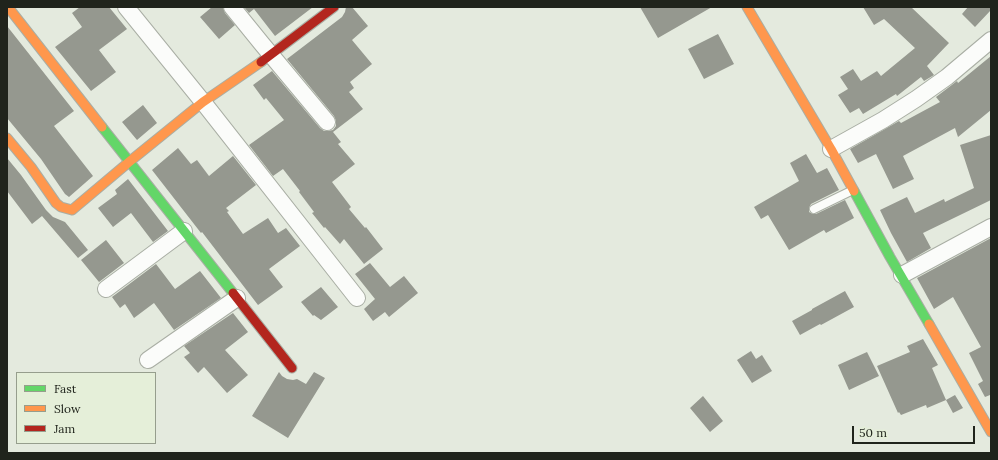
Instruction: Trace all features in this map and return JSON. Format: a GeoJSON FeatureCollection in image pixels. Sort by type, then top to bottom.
{"type":"FeatureCollection","features":[{"type":"Feature","properties":{"kind":"street"},"geometry":{"type":"LineString","coordinates":[[8,7],[292,368]]}},
{"type":"Feature","properties":{"kind":"street"},"geometry":{"type":"LineString","coordinates":[[126,7],[203,102],[357,298]]}},
{"type":"Feature","properties":{"kind":"street"},"geometry":{"type":"LineString","coordinates":[[232,7],[270,55],[327,122]]}},
{"type":"Feature","properties":{"kind":"street"},"geometry":{"type":"LineString","coordinates":[[7,138],[56,203],[66,210],[72,210],[203,102],[255,67],[334,7]]}},
{"type":"Feature","properties":{"kind":"street"},"geometry":{"type":"LineString","coordinates":[[747,7],[831,149],[890,257],[902,275],[991,432]]}},
{"type":"Feature","properties":{"kind":"street"},"geometry":{"type":"LineString","coordinates":[[831,149],[883,120],[916,99],[947,77],[991,40]]}},
{"type":"Feature","properties":{"kind":"street"},"geometry":{"type":"LineString","coordinates":[[902,275],[991,227]]}},
{"type":"Feature","properties":{"kind":"street"},"geometry":{"type":"LineString","coordinates":[[106,289],[184,231]]}},
{"type":"Feature","properties":{"kind":"street"},"geometry":{"type":"LineString","coordinates":[[148,360],[237,298]]}},
{"type":"Feature","properties":{"kind":"lane"},"geometry":{"type":"LineString","coordinates":[[814,209],[853,190]]}},
{"type":"Feature","properties":{"kind":"building"},"geometry":{"type":"Polygon","coordinates":[[[80,7],[109,7],[127,29],[99,50],[116,72],[91,91],[55,47],[82,27],[72,13],[80,7]]]}},
{"type":"Feature","properties":{"kind":"building"},"geometry":{"type":"Polygon","coordinates":[[[212,7],[223,7],[225,13],[235,25],[219,39],[200,17],[212,7]]]}},
{"type":"Feature","properties":{"kind":"building"},"geometry":{"type":"Polygon","coordinates":[[[244,7],[313,7],[275,36],[254,9],[249,13],[244,7]]]}},
{"type":"Feature","properties":{"kind":"building"},"geometry":{"type":"Polygon","coordinates":[[[346,7],[352,7],[368,26],[352,40],[372,64],[350,82],[354,88],[349,92],[363,109],[333,132],[341,142],[338,144],[355,164],[332,182],[351,207],[349,209],[365,228],[366,227],[383,249],[364,264],[344,239],[340,244],[325,227],[324,228],[312,213],[314,212],[299,192],[300,191],[283,169],[273,176],[249,145],[284,120],[266,98],[264,100],[253,85],[272,71],[320,128],[324,131],[328,131],[333,130],[336,126],[334,116],[287,59],[342,17],[346,7]]]}},
{"type":"Feature","properties":{"kind":"building"},"geometry":{"type":"Polygon","coordinates":[[[640,7],[712,7],[658,38],[640,7]]]}},
{"type":"Feature","properties":{"kind":"building"},"geometry":{"type":"Polygon","coordinates":[[[863,7],[911,7],[949,43],[927,66],[934,75],[924,81],[921,77],[897,96],[896,94],[863,114],[859,108],[850,113],[838,95],[848,89],[840,77],[853,69],[861,81],[877,71],[881,76],[915,48],[884,19],[874,25],[863,7]]]}},
{"type":"Feature","properties":{"kind":"building"},"geometry":{"type":"Polygon","coordinates":[[[968,7],[991,7],[991,10],[975,27],[962,14],[968,7]]]}},
{"type":"Feature","properties":{"kind":"building"},"geometry":{"type":"Polygon","coordinates":[[[7,26],[74,111],[54,126],[93,176],[69,197],[65,194],[41,159],[7,118],[7,26]]]}},
{"type":"Feature","properties":{"kind":"building"},"geometry":{"type":"Polygon","coordinates":[[[718,34],[734,64],[704,79],[688,49],[718,34]]]}},
{"type":"Feature","properties":{"kind":"building"},"geometry":{"type":"Polygon","coordinates":[[[991,56],[991,110],[958,137],[955,128],[903,156],[914,179],[893,189],[876,154],[858,163],[850,149],[899,121],[901,123],[940,102],[936,97],[957,81],[958,83],[991,56]]]}},
{"type":"Feature","properties":{"kind":"building"},"geometry":{"type":"Polygon","coordinates":[[[143,105],[157,123],[137,140],[122,122],[143,105]]]}},
{"type":"Feature","properties":{"kind":"building"},"geometry":{"type":"Polygon","coordinates":[[[991,135],[991,200],[923,233],[931,248],[907,262],[880,210],[907,197],[915,213],[944,199],[945,202],[974,188],[960,145],[991,135]]]}},
{"type":"Feature","properties":{"kind":"building"},"geometry":{"type":"Polygon","coordinates":[[[178,148],[191,164],[197,160],[209,176],[233,156],[256,185],[226,208],[229,211],[227,212],[243,234],[268,218],[278,233],[286,228],[300,246],[269,269],[283,287],[258,305],[152,170],[178,148]]]}},
{"type":"Feature","properties":{"kind":"building"},"geometry":{"type":"Polygon","coordinates":[[[806,154],[817,173],[827,168],[839,190],[811,204],[809,212],[816,214],[845,200],[854,218],[826,233],[824,230],[789,250],[768,215],[761,219],[754,207],[799,181],[790,163],[806,154]]]}},
{"type":"Feature","properties":{"kind":"building"},"geometry":{"type":"Polygon","coordinates":[[[7,158],[46,210],[53,217],[65,222],[88,250],[78,258],[42,216],[32,224],[7,191],[7,158]]]}},
{"type":"Feature","properties":{"kind":"building"},"geometry":{"type":"Polygon","coordinates":[[[128,179],[168,231],[153,242],[131,213],[113,227],[98,208],[117,194],[115,190],[128,179]]]}},
{"type":"Feature","properties":{"kind":"building"},"geometry":{"type":"Polygon","coordinates":[[[991,238],[991,396],[985,397],[978,384],[983,381],[969,353],[981,347],[953,297],[934,309],[917,278],[991,238]]]}},
{"type":"Feature","properties":{"kind":"building"},"geometry":{"type":"Polygon","coordinates":[[[106,240],[124,263],[99,282],[81,260],[106,240]]]}},
{"type":"Feature","properties":{"kind":"building"},"geometry":{"type":"Polygon","coordinates":[[[370,263],[390,287],[404,276],[418,293],[389,317],[385,312],[373,321],[364,309],[375,299],[355,274],[370,263]]]}},
{"type":"Feature","properties":{"kind":"building"},"geometry":{"type":"Polygon","coordinates":[[[156,264],[175,289],[200,271],[221,298],[174,330],[154,303],[134,318],[125,304],[120,308],[112,297],[156,264]]]}},
{"type":"Feature","properties":{"kind":"building"},"geometry":{"type":"Polygon","coordinates":[[[321,287],[338,307],[321,320],[314,315],[313,316],[301,302],[321,287]]]}},
{"type":"Feature","properties":{"kind":"building"},"geometry":{"type":"Polygon","coordinates":[[[845,291],[854,307],[800,335],[792,321],[845,291]]]}},
{"type":"Feature","properties":{"kind":"building"},"geometry":{"type":"Polygon","coordinates":[[[233,313],[248,332],[225,350],[248,375],[227,393],[204,367],[198,373],[184,357],[190,353],[184,346],[233,313]]]}},
{"type":"Feature","properties":{"kind":"building"},"geometry":{"type":"Polygon","coordinates":[[[923,339],[938,365],[932,368],[946,400],[927,408],[926,405],[901,415],[899,412],[898,413],[877,366],[910,352],[907,346],[923,339]]]}},
{"type":"Feature","properties":{"kind":"building"},"geometry":{"type":"Polygon","coordinates":[[[751,351],[756,359],[762,355],[772,371],[752,383],[737,360],[751,351]]]}},
{"type":"Feature","properties":{"kind":"building"},"geometry":{"type":"Polygon","coordinates":[[[867,352],[879,376],[849,390],[838,365],[867,352]]]}},
{"type":"Feature","properties":{"kind":"building"},"geometry":{"type":"Polygon","coordinates":[[[279,372],[287,379],[297,379],[306,384],[314,372],[325,378],[288,438],[252,416],[279,372]]]}},
{"type":"Feature","properties":{"kind":"building"},"geometry":{"type":"Polygon","coordinates":[[[955,395],[963,408],[953,413],[946,400],[955,395]]]}},
{"type":"Feature","properties":{"kind":"building"},"geometry":{"type":"Polygon","coordinates":[[[703,396],[723,421],[710,432],[690,408],[703,396]]]}},
{"type":"Feature","properties":{"kind":"traffic: fast"},"geometry":{"type":"LineString","coordinates":[[102,127],[233,293]]}},
{"type":"Feature","properties":{"kind":"traffic: fast"},"geometry":{"type":"LineString","coordinates":[[854,191],[929,324]]}},
{"type":"Feature","properties":{"kind":"traffic: slow"},"geometry":{"type":"LineString","coordinates":[[8,7],[102,127]]}},
{"type":"Feature","properties":{"kind":"traffic: slow"},"geometry":{"type":"LineString","coordinates":[[747,7],[831,149],[854,191]]}},
{"type":"Feature","properties":{"kind":"traffic: slow"},"geometry":{"type":"LineString","coordinates":[[7,138],[31,167],[56,203],[61,207],[72,210],[203,102],[261,62]]}},
{"type":"Feature","properties":{"kind":"traffic: slow"},"geometry":{"type":"LineString","coordinates":[[929,324],[991,432]]}},
{"type":"Feature","properties":{"kind":"traffic: jam"},"geometry":{"type":"LineString","coordinates":[[261,62],[334,7]]}},
{"type":"Feature","properties":{"kind":"traffic: jam"},"geometry":{"type":"LineString","coordinates":[[233,293],[292,368]]}}]}
